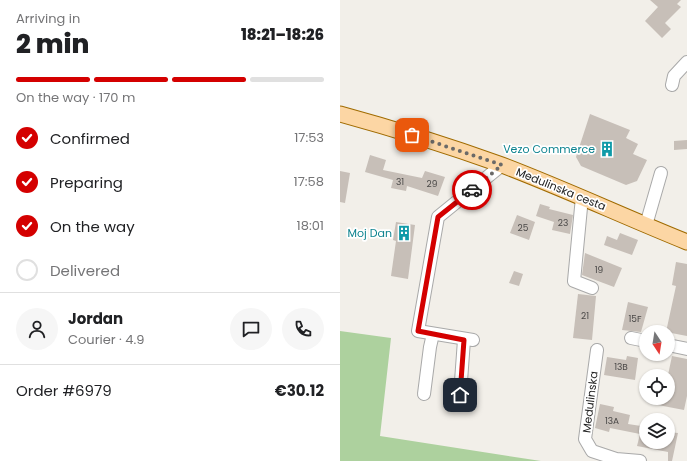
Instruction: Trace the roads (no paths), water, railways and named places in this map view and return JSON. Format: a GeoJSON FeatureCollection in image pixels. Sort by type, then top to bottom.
{"type":"FeatureCollection","features":[{"type":"Feature","properties":{"kind":"main road","name":"Medulinska cesta"},"geometry":{"type":"LineString","coordinates":[[340,114],[388,127],[502,165],[687,242]]}},
{"type":"Feature","properties":{"kind":"street"},"geometry":{"type":"LineString","coordinates":[[672,85],[674,76],[687,62]]}},
{"type":"Feature","properties":{"kind":"street"},"geometry":{"type":"LineString","coordinates":[[460,395],[469,340],[418,331],[438,217],[502,165]]}},
{"type":"Feature","properties":{"kind":"street"},"geometry":{"type":"LineString","coordinates":[[646,225],[661,172]]}},
{"type":"Feature","properties":{"kind":"street"},"geometry":{"type":"LineString","coordinates":[[582,197],[574,281],[592,288]]}},
{"type":"Feature","properties":{"kind":"street"},"geometry":{"type":"LineString","coordinates":[[424,394],[433,334]]}},
{"type":"Feature","properties":{"kind":"street"},"geometry":{"type":"LineString","coordinates":[[631,338],[639,340]]}},
{"type":"Feature","properties":{"kind":"street"},"geometry":{"type":"LineString","coordinates":[[675,346],[687,349]]}},
{"type":"Feature","properties":{"kind":"street","name":"Medulinska"},"geometry":{"type":"LineString","coordinates":[[596,350],[585,439],[592,451],[616,460],[640,461]]}},
{"type":"Feature","properties":{"kind":"place","name":"Vezo Commerce"},"geometry":{"type":"Point","coordinates":[607,149]}},
{"type":"Feature","properties":{"kind":"place","name":"Moj Dan"},"geometry":{"type":"Point","coordinates":[404,233]}}]}
